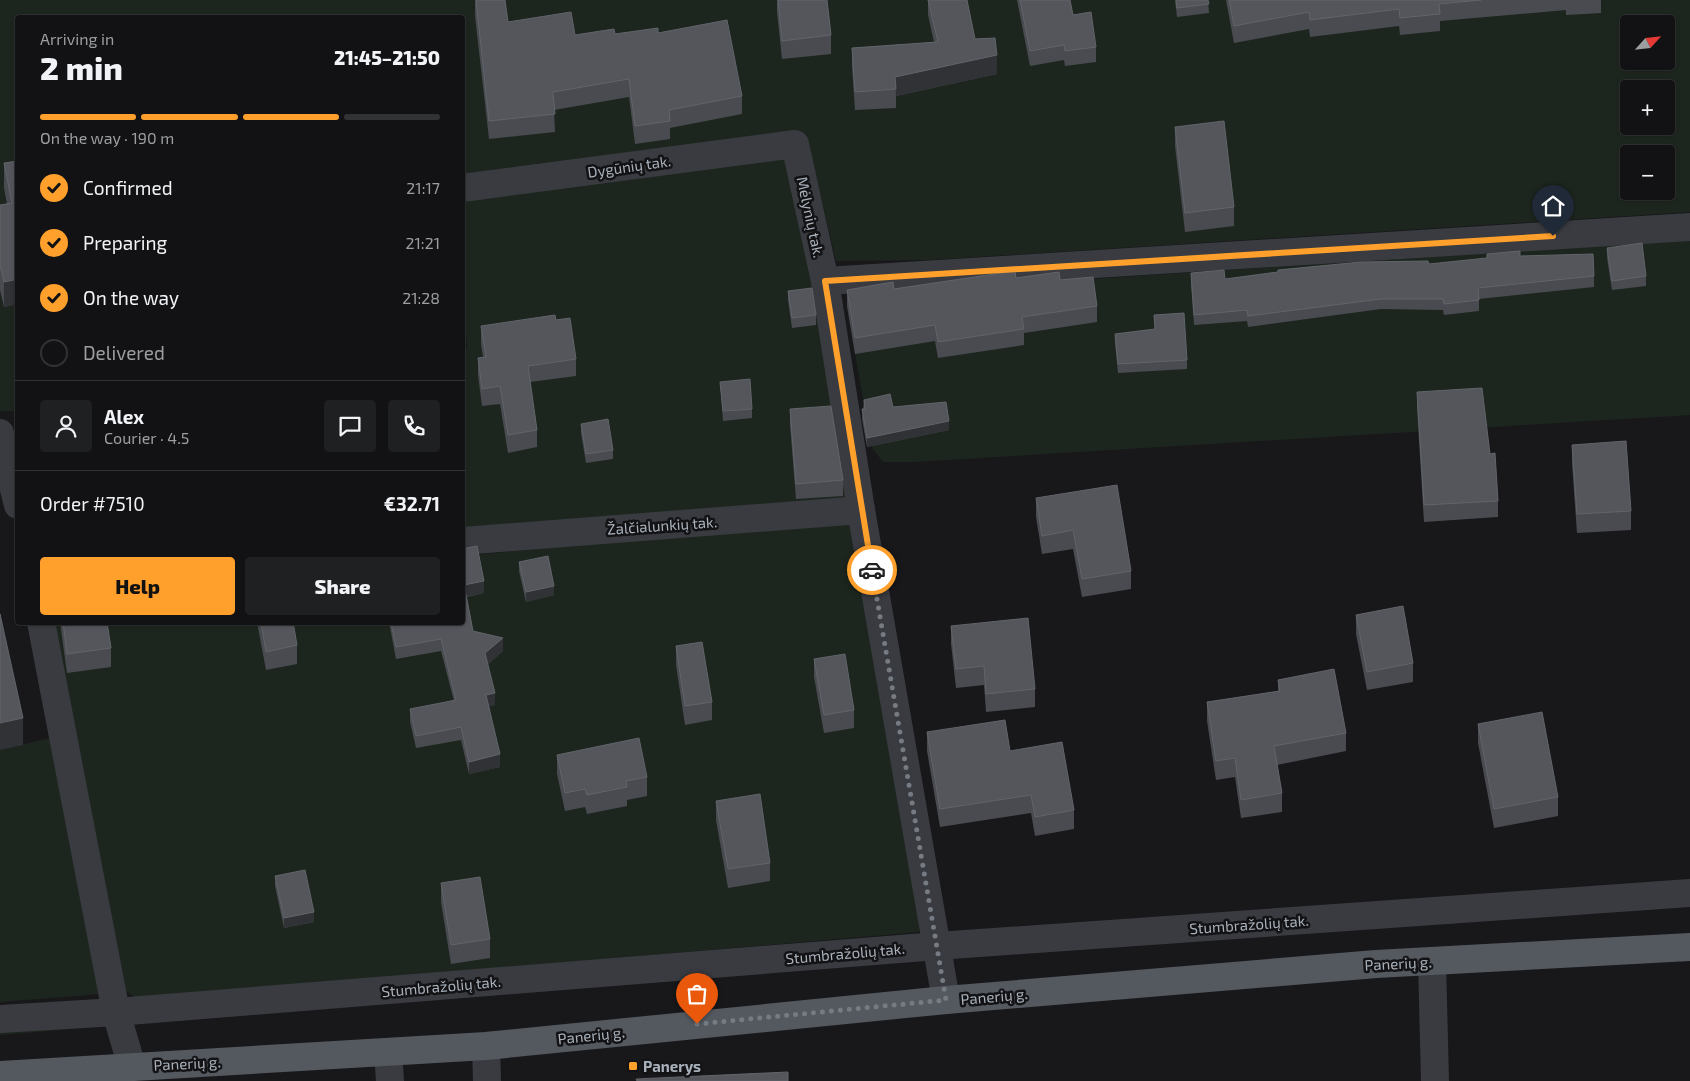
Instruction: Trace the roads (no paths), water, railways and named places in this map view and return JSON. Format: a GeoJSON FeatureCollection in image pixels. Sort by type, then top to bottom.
{"type":"FeatureCollection","features":[{"type":"Feature","properties":{"kind":"main road","name":"Panerių g."},"geometry":{"type":"LineString","coordinates":[[0,1075],[486,1046],[946,1000],[1432,961],[1690,947]]}},
{"type":"Feature","properties":{"kind":"street","name":"Dygūnių tak."},"geometry":{"type":"LineString","coordinates":[[465,188],[795,144]]}},
{"type":"Feature","properties":{"kind":"street","name":"Mėlynių tak."},"geometry":{"type":"LineString","coordinates":[[795,144],[825,281],[861,510],[946,1000]]}},
{"type":"Feature","properties":{"kind":"street"},"geometry":{"type":"LineString","coordinates":[[825,281],[1690,227]]}},
{"type":"Feature","properties":{"kind":"street"},"geometry":{"type":"LineString","coordinates":[[0,423],[15,421]]}},
{"type":"Feature","properties":{"kind":"street"},"geometry":{"type":"LineString","coordinates":[[0,433],[11,502]]}},
{"type":"Feature","properties":{"kind":"street","name":"Žalčialunkių tak."},"geometry":{"type":"LineString","coordinates":[[465,541],[861,510]]}},
{"type":"Feature","properties":{"kind":"street"},"geometry":{"type":"LineString","coordinates":[[42,625],[116,1012],[132,1067]]}},
{"type":"Feature","properties":{"kind":"street","name":"Stumbražolių tak."},"geometry":{"type":"LineString","coordinates":[[0,1018],[116,1012],[937,946],[1690,892]]}},
{"type":"Feature","properties":{"kind":"street"},"geometry":{"type":"LineString","coordinates":[[1432,961],[1435,1081]]}},
{"type":"Feature","properties":{"kind":"street"},"geometry":{"type":"LineString","coordinates":[[486,1046],[487,1081]]}},
{"type":"Feature","properties":{"kind":"street"},"geometry":{"type":"LineString","coordinates":[[388,1052],[390,1081]]}},
{"type":"Feature","properties":{"kind":"place","name":"Panerys"},"geometry":{"type":"Point","coordinates":[633,1066]}}]}
